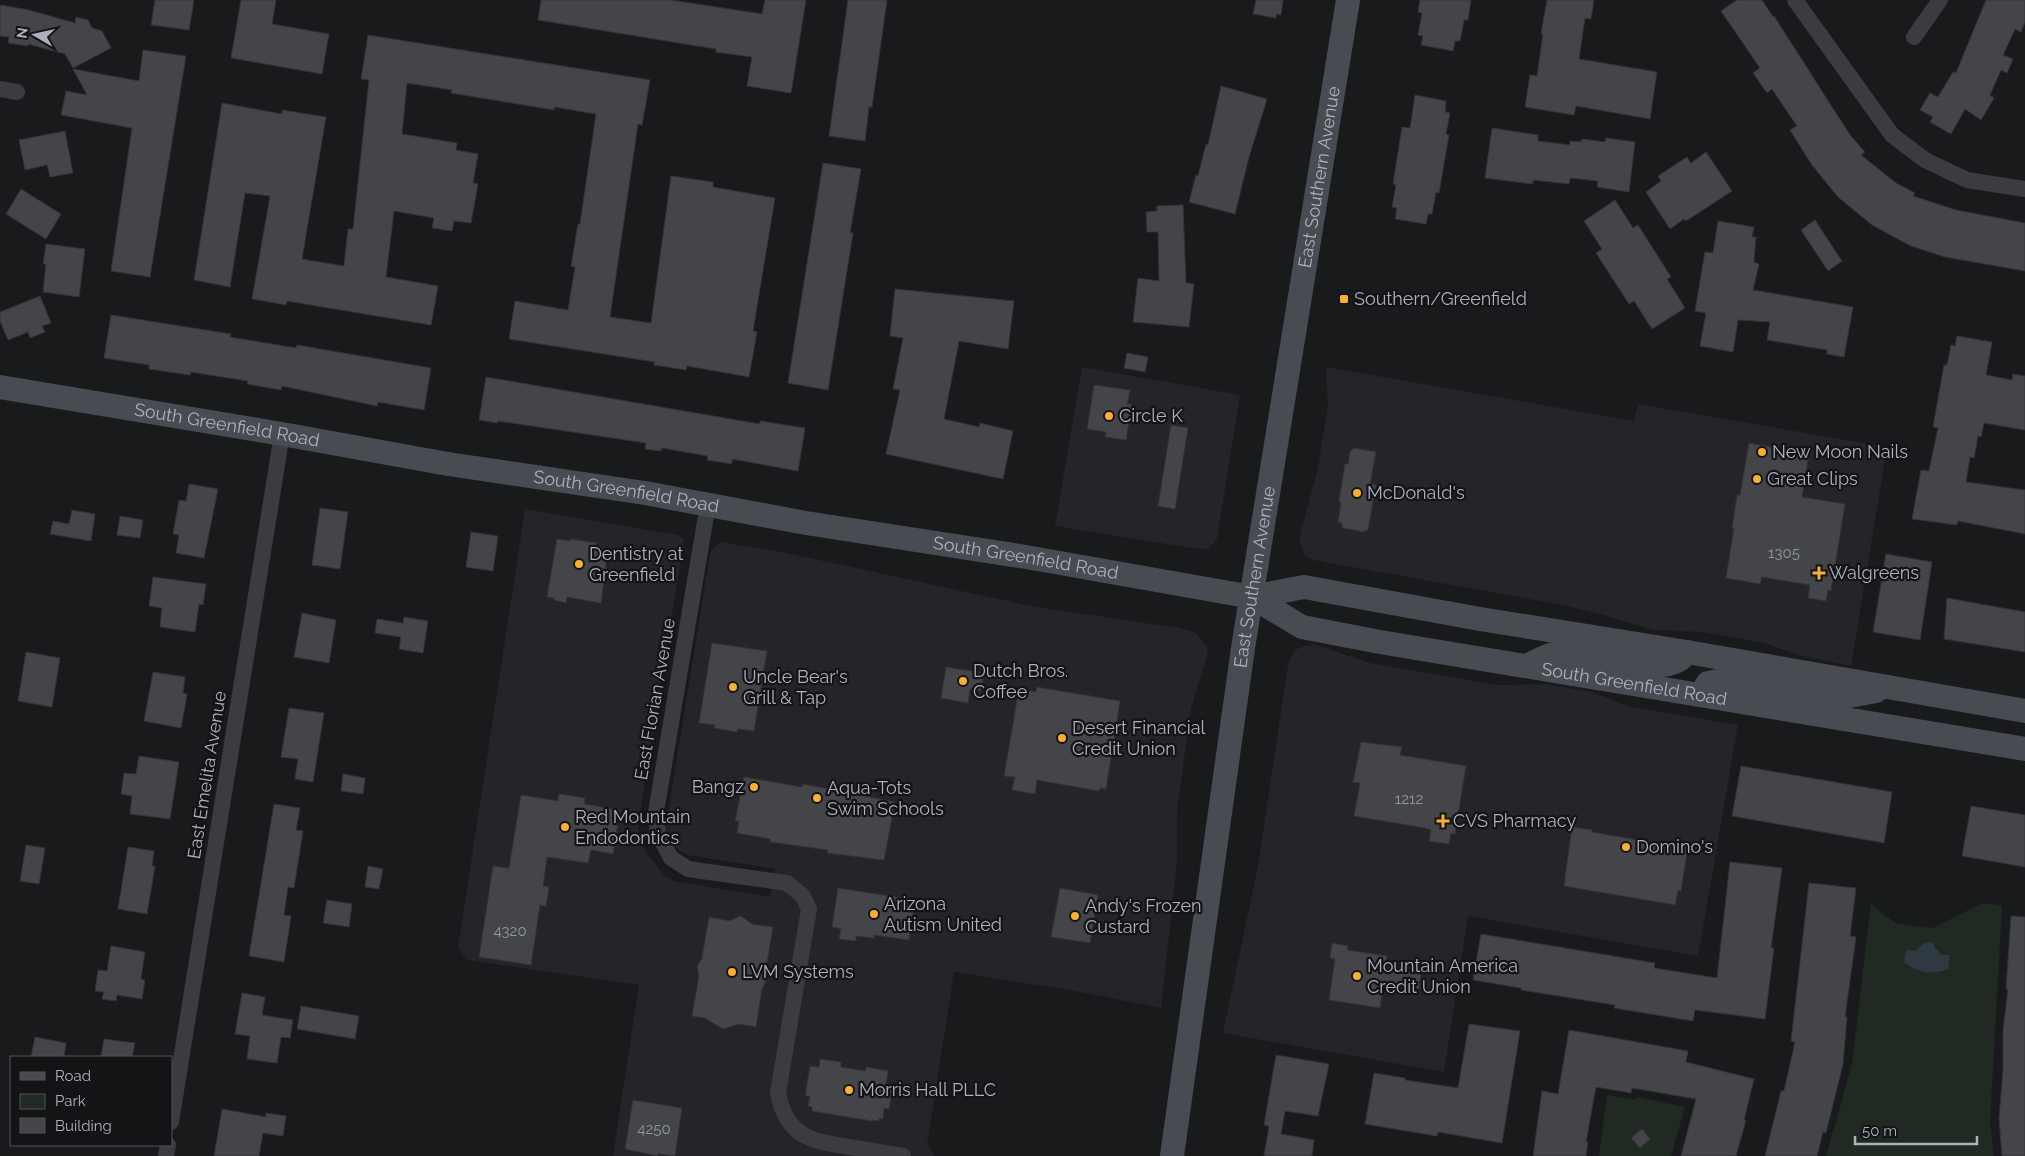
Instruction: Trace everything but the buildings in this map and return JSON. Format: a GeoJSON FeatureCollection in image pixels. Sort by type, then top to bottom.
{"type":"FeatureCollection","features":[{"type":"Feature","properties":{"kind":"main road","name":"East Southern Avenue"},"geometry":{"type":"LineString","coordinates":[[1172,1156],[1252,597],[1348,0]]}},
{"type":"Feature","properties":{"kind":"main road","name":"South Greenfield Road"},"geometry":{"type":"LineString","coordinates":[[0,388],[282,434],[448,464],[544,477],[1026,557],[1252,597],[1304,587],[1480,619],[1687,652],[2025,711]]}},
{"type":"Feature","properties":{"kind":"main road","name":"South Greenfield Road"},"geometry":{"type":"LineString","coordinates":[[1252,597],[1302,627],[1380,642],[2025,749]]}},
{"type":"Feature","properties":{"kind":"main road"},"geometry":{"type":"LineString","coordinates":[[1526,666],[1557,653],[1571,653],[1643,665],[1666,666],[1677,663],[1687,652]]}},
{"type":"Feature","properties":{"kind":"main road"},"geometry":{"type":"LineString","coordinates":[[1701,694],[1708,683],[1728,679],[1844,696],[1893,688]]}},
{"type":"Feature","properties":{"kind":"street"},"geometry":{"type":"LineString","coordinates":[[1795,0],[1892,135],[1925,160],[1967,180],[2025,189]]}},
{"type":"Feature","properties":{"kind":"street"},"geometry":{"type":"LineString","coordinates":[[1914,37],[1940,0]]}},
{"type":"Feature","properties":{"kind":"street"},"geometry":{"type":"LineString","coordinates":[[0,89],[17,92]]}},
{"type":"Feature","properties":{"kind":"street","name":"East Emelita Avenue"},"geometry":{"type":"LineString","coordinates":[[172,1116],[282,434]]}},
{"type":"Feature","properties":{"kind":"street","name":"East Florian Avenue"},"geometry":{"type":"LineString","coordinates":[[708,504],[656,812],[658,834],[671,858],[688,869],[787,883],[804,896],[809,909],[778,1093],[780,1104],[787,1121],[801,1134],[820,1143],[903,1156]]}},
{"type":"Feature","properties":{"kind":"shaded area"},"geometry":{"type":"Polygon","coordinates":[[[1082,367],[1240,395],[1217,539],[1208,549],[1055,526],[1082,367]]]}},
{"type":"Feature","properties":{"kind":"shaded area"},"geometry":{"type":"Polygon","coordinates":[[[1326,367],[1634,421],[1638,404],[1887,447],[1851,666],[1798,655],[1765,643],[1703,632],[1653,630],[1563,605],[1313,560],[1305,556],[1299,539],[1318,468],[1328,405],[1326,367]]]}},
{"type":"Feature","properties":{"kind":"shaded area"},"geometry":{"type":"Polygon","coordinates":[[[525,509],[677,535],[684,540],[638,825],[642,846],[664,875],[674,881],[770,897],[775,869],[688,855],[677,849],[667,838],[666,826],[710,554],[713,548],[720,542],[782,552],[1031,606],[1179,628],[1196,633],[1207,646],[1207,656],[1191,708],[1177,811],[1177,862],[1161,1008],[1076,991],[954,972],[927,1145],[935,1156],[613,1156],[639,985],[468,960],[458,948],[525,509]]]}},
{"type":"Feature","properties":{"kind":"shaded area"},"geometry":{"type":"Polygon","coordinates":[[[1313,644],[1370,663],[1497,685],[1544,684],[1592,692],[1627,706],[1738,725],[1698,956],[1468,916],[1444,1072],[1223,1033],[1258,866],[1288,665],[1292,655],[1298,648],[1313,644]]]}},
{"type":"Feature","properties":{"kind":"shaded area"},"geometry":{"type":"Polygon","coordinates":[[[1933,943],[1936,950],[1939,950],[1939,954],[1950,955],[1948,969],[1925,972],[1914,969],[1904,962],[1906,950],[1916,951],[1923,944],[1933,943]]]}},
{"type":"Feature","properties":{"kind":"green space"},"geometry":{"type":"Polygon","coordinates":[[[1871,903],[1880,912],[1898,924],[1933,928],[1983,903],[2002,906],[1990,1123],[1994,1156],[1826,1156],[1852,1064],[1871,903]]]}},
{"type":"Feature","properties":{"kind":"green space"},"geometry":{"type":"Polygon","coordinates":[[[1607,1095],[1635,1100],[1637,1097],[1685,1107],[1671,1156],[1599,1156],[1607,1095]]]}},
{"type":"Feature","properties":{"kind":"place","name":"Southern/Greenfield"},"geometry":{"type":"Point","coordinates":[1344,299]}},
{"type":"Feature","properties":{"kind":"place","name":"Circle K"},"geometry":{"type":"Point","coordinates":[1109,416]}},
{"type":"Feature","properties":{"kind":"place","name":"New Moon Nails"},"geometry":{"type":"Point","coordinates":[1762,452]}},
{"type":"Feature","properties":{"kind":"place","name":"Great Clips"},"geometry":{"type":"Point","coordinates":[1757,479]}},
{"type":"Feature","properties":{"kind":"place","name":"McDonald's"},"geometry":{"type":"Point","coordinates":[1357,493]}},
{"type":"Feature","properties":{"kind":"place","name":"Dentistry at Greenfield"},"geometry":{"type":"Point","coordinates":[579,564]}},
{"type":"Feature","properties":{"kind":"place","name":"Walgreens"},"geometry":{"type":"Point","coordinates":[1819,573]}},
{"type":"Feature","properties":{"kind":"place","name":"Dutch Bros. Coffee"},"geometry":{"type":"Point","coordinates":[963,681]}},
{"type":"Feature","properties":{"kind":"place","name":"Uncle Bear's Grill & Tap"},"geometry":{"type":"Point","coordinates":[733,687]}},
{"type":"Feature","properties":{"kind":"place","name":"Desert Financial Credit Union"},"geometry":{"type":"Point","coordinates":[1062,738]}},
{"type":"Feature","properties":{"kind":"place","name":"Bangz"},"geometry":{"type":"Point","coordinates":[754,787]}},
{"type":"Feature","properties":{"kind":"place","name":"Aqua-Tots Swim Schools"},"geometry":{"type":"Point","coordinates":[817,798]}},
{"type":"Feature","properties":{"kind":"place","name":"CVS Pharmacy"},"geometry":{"type":"Point","coordinates":[1443,821]}},
{"type":"Feature","properties":{"kind":"place","name":"Red Mountain Endodontics"},"geometry":{"type":"Point","coordinates":[565,827]}},
{"type":"Feature","properties":{"kind":"place","name":"Domino's"},"geometry":{"type":"Point","coordinates":[1626,847]}},
{"type":"Feature","properties":{"kind":"place","name":"Arizona Autism United"},"geometry":{"type":"Point","coordinates":[874,914]}},
{"type":"Feature","properties":{"kind":"place","name":"Andy's Frozen Custard"},"geometry":{"type":"Point","coordinates":[1075,916]}},
{"type":"Feature","properties":{"kind":"place","name":"LVM Systems"},"geometry":{"type":"Point","coordinates":[732,972]}},
{"type":"Feature","properties":{"kind":"place","name":"Mountain America Credit Union"},"geometry":{"type":"Point","coordinates":[1357,976]}},
{"type":"Feature","properties":{"kind":"place","name":"Morris Hall PLLC"},"geometry":{"type":"Point","coordinates":[849,1090]}}]}
